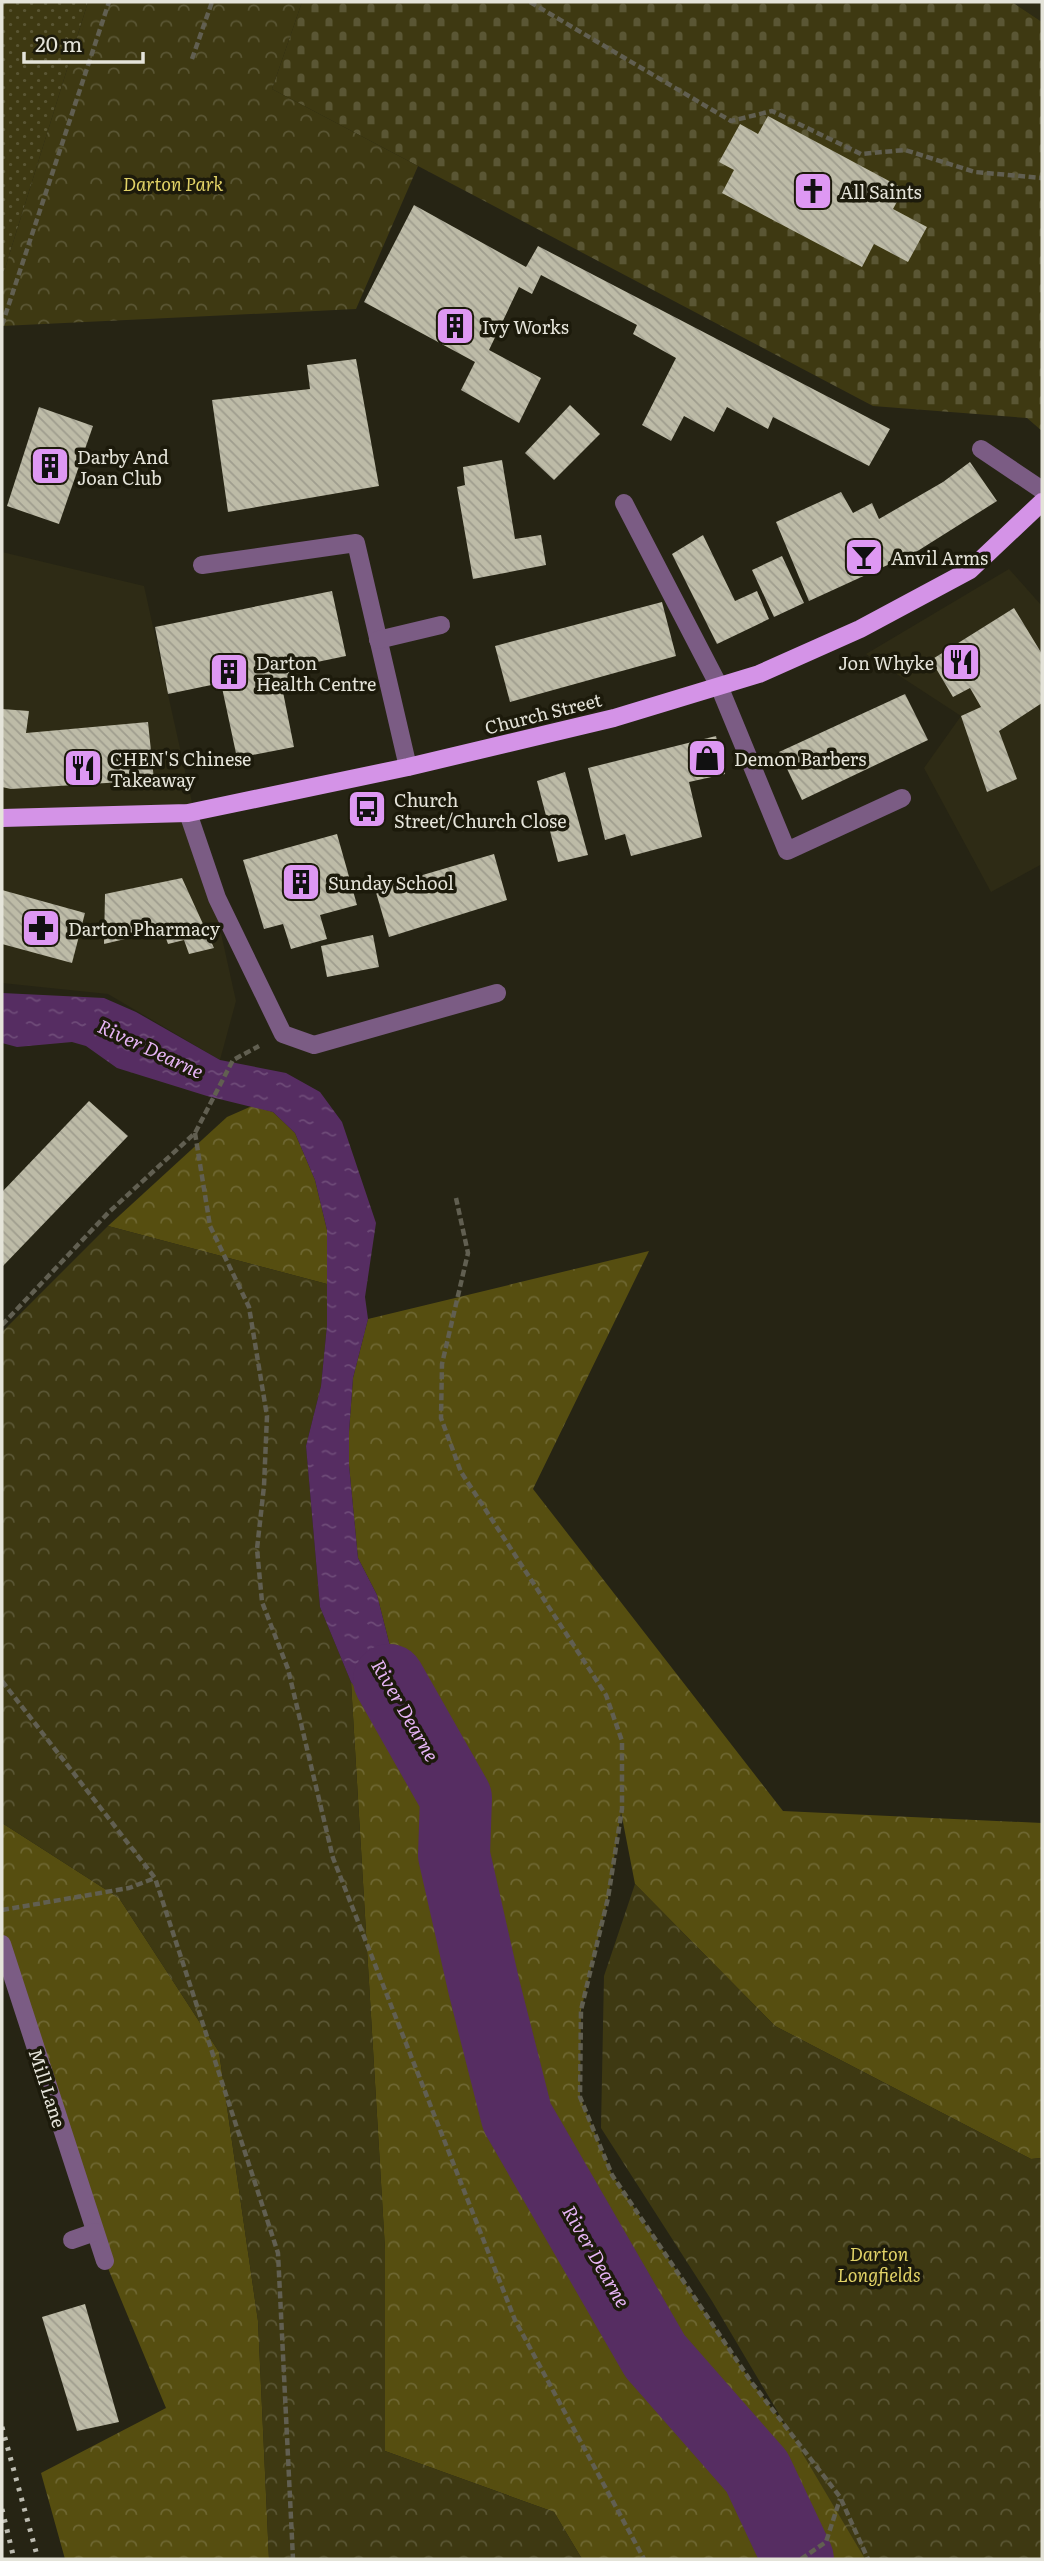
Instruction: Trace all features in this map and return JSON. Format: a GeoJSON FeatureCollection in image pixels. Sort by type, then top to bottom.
{"type":"FeatureCollection","features":[{"type":"Feature","properties":{"kind":"main road","name":"Church Street"},"geometry":{"type":"LineString","coordinates":[[2,818],[188,813],[408,768],[614,718],[759,674],[860,629],[970,570],[1042,502]]}},
{"type":"Feature","properties":{"kind":"street"},"geometry":{"type":"LineString","coordinates":[[981,449],[1042,490]]}},
{"type":"Feature","properties":{"kind":"street"},"geometry":{"type":"LineString","coordinates":[[624,503],[719,686],[787,851],[902,798]]}},
{"type":"Feature","properties":{"kind":"street"},"geometry":{"type":"LineString","coordinates":[[202,565],[356,543],[408,768]]}},
{"type":"Feature","properties":{"kind":"street"},"geometry":{"type":"LineString","coordinates":[[378,640],[441,625]]}},
{"type":"Feature","properties":{"kind":"street"},"geometry":{"type":"LineString","coordinates":[[188,813],[217,898],[283,1034],[314,1045],[497,993]]}},
{"type":"Feature","properties":{"kind":"street","name":"Mill Lane"},"geometry":{"type":"LineString","coordinates":[[2,1944],[105,2261]]}},
{"type":"Feature","properties":{"kind":"street"},"geometry":{"type":"LineString","coordinates":[[72,2240],[95,2232]]}},
{"type":"Feature","properties":{"kind":"path"},"geometry":{"type":"LineString","coordinates":[[2,325],[109,2]]}},
{"type":"Feature","properties":{"kind":"path"},"geometry":{"type":"LineString","coordinates":[[192,59],[212,2]]}},
{"type":"Feature","properties":{"kind":"path"},"geometry":{"type":"LineString","coordinates":[[530,2],[731,121],[772,111],[861,154],[905,150],[975,172],[1042,178]]}},
{"type":"Feature","properties":{"kind":"path"},"geometry":{"type":"LineString","coordinates":[[2,1325],[108,1213],[195,1133],[233,1060]]}},
{"type":"Feature","properties":{"kind":"path"},"geometry":{"type":"LineString","coordinates":[[195,1133],[210,1226],[249,1307],[267,1416],[264,1486],[257,1549],[262,1602],[288,1669],[332,1858],[515,2320],[644,2559]]}},
{"type":"Feature","properties":{"kind":"path"},"geometry":{"type":"LineString","coordinates":[[456,1198],[468,1253],[442,1364],[441,1418],[461,1472],[606,1695],[622,1741],[620,1822],[608,1898],[581,2010],[580,2096],[612,2175],[752,2384],[840,2497],[868,2559]]}},
{"type":"Feature","properties":{"kind":"path"},"geometry":{"type":"LineString","coordinates":[[2,1681],[155,1878],[278,2253],[293,2559]]}},
{"type":"Feature","properties":{"kind":"path"},"geometry":{"type":"LineString","coordinates":[[2,1910],[129,1888],[155,1878]]}},
{"type":"Feature","properties":{"kind":"path"},"geometry":{"type":"LineString","coordinates":[[801,2559],[827,2542],[840,2497]]}},
{"type":"Feature","properties":{"kind":"shaded area"},"geometry":{"type":"Polygon","coordinates":[[[1012,2],[1042,2],[1042,22],[1012,2]]]}},
{"type":"Feature","properties":{"kind":"shaded area"},"geometry":{"type":"Polygon","coordinates":[[[2,552],[144,586],[236,1001],[220,1060],[108,994],[2,983],[2,552]]]}},
{"type":"Feature","properties":{"kind":"shaded area"},"geometry":{"type":"Polygon","coordinates":[[[1009,569],[1042,606],[1042,864],[991,892],[924,768],[961,716],[866,654],[1009,569]]]}},
{"type":"Feature","properties":{"kind":"green space"},"geometry":{"type":"Polygon","coordinates":[[[2,2],[88,2],[2,278],[2,2]]]}},
{"type":"Feature","properties":{"kind":"green space","name":"Darton Park"},"geometry":{"type":"Polygon","coordinates":[[[88,2],[302,2],[272,89],[418,166],[356,309],[2,326],[2,278],[88,2]]]}},
{"type":"Feature","properties":{"kind":"green space"},"geometry":{"type":"Polygon","coordinates":[[[302,2],[1012,2],[1042,22],[1042,431],[1027,418],[873,406],[272,89],[302,2]]]}},
{"type":"Feature","properties":{"kind":"green space"},"geometry":{"type":"Polygon","coordinates":[[[252,1106],[273,1112],[295,1133],[315,1180],[327,1230],[327,1284],[108,1226],[227,1117],[252,1106]]]}},
{"type":"Feature","properties":{"kind":"green space"},"geometry":{"type":"Polygon","coordinates":[[[108,1226],[327,1284],[327,1325],[321,1386],[306,1446],[320,1607],[351,1682],[385,2249],[385,2451],[554,2512],[582,2559],[269,2559],[258,2321],[219,2052],[119,1898],[2,1823],[2,1332],[108,1226]]]}},
{"type":"Feature","properties":{"kind":"green space"},"geometry":{"type":"Polygon","coordinates":[[[649,1251],[533,1489],[783,1811],[1042,1823],[1042,2158],[1031,2159],[775,2026],[635,1884],[621,1812],[608,1898],[581,2010],[580,2097],[612,2175],[752,2383],[840,2497],[868,2559],[582,2559],[554,2512],[385,2451],[385,2249],[351,1682],[424,1780],[444,1759],[412,1703],[391,1650],[377,1595],[358,1558],[349,1465],[353,1378],[368,1319],[649,1251]]]}},
{"type":"Feature","properties":{"kind":"green space"},"geometry":{"type":"Polygon","coordinates":[[[2,1823],[119,1898],[219,2052],[258,2321],[269,2559],[65,2559],[41,2473],[166,2408],[105,2261],[2,1945],[2,1823]]]}},
{"type":"Feature","properties":{"kind":"green space","name":"Darton Longfields"},"geometry":{"type":"Polygon","coordinates":[[[635,1884],[775,2026],[1031,2159],[1042,2158],[1042,2559],[865,2559],[712,2301],[601,2128],[604,1976],[635,1884]]]}},
{"type":"Feature","properties":{"kind":"water"},"geometry":{"type":"Polygon","coordinates":[[[2,993],[104,998],[136,1012],[220,1060],[286,1073],[320,1092],[342,1122],[376,1223],[365,1297],[368,1319],[353,1378],[349,1432],[349,1465],[358,1558],[377,1595],[391,1650],[412,1703],[444,1759],[425,1780],[351,1682],[320,1607],[306,1446],[321,1386],[327,1325],[327,1230],[315,1180],[295,1133],[273,1112],[207,1096],[117,1068],[86,1046],[72,1042],[17,1047],[2,1043],[2,993]]]}},
{"type":"Feature","properties":{"kind":"building","name":"All Saints"},"geometry":{"type":"Polygon","coordinates":[[[768,116],[904,189],[893,209],[927,227],[908,262],[874,244],[862,267],[722,193],[734,170],[719,162],[740,124],[758,134],[768,116]]]}},
{"type":"Feature","properties":{"kind":"building"},"geometry":{"type":"Polygon","coordinates":[[[414,205],[526,267],[538,246],[890,429],[869,466],[773,417],[768,429],[727,407],[714,432],[684,416],[671,441],[642,425],[676,358],[633,334],[637,325],[541,275],[532,294],[519,287],[489,350],[541,378],[519,423],[461,390],[475,362],[364,302],[414,205]]]}},
{"type":"Feature","properties":{"kind":"building"},"geometry":{"type":"Polygon","coordinates":[[[356,359],[379,486],[228,512],[212,400],[310,389],[307,365],[356,359]]]}},
{"type":"Feature","properties":{"kind":"building"},"geometry":{"type":"Polygon","coordinates":[[[570,405],[600,434],[554,480],[525,453],[570,405]]]}},
{"type":"Feature","properties":{"kind":"building","name":"Darby And Joan Club"},"geometry":{"type":"Polygon","coordinates":[[[39,407],[93,426],[59,524],[7,506],[39,407]]]}},
{"type":"Feature","properties":{"kind":"building"},"geometry":{"type":"Polygon","coordinates":[[[502,460],[515,539],[541,535],[546,565],[473,579],[457,487],[465,485],[463,467],[502,460]]]}},
{"type":"Feature","properties":{"kind":"building"},"geometry":{"type":"Polygon","coordinates":[[[970,462],[997,501],[916,552],[809,601],[776,522],[841,492],[853,513],[872,503],[879,519],[943,482],[970,462]]]}},
{"type":"Feature","properties":{"kind":"building"},"geometry":{"type":"Polygon","coordinates":[[[703,535],[735,601],[757,591],[769,619],[717,644],[672,554],[703,535]]]}},
{"type":"Feature","properties":{"kind":"building"},"geometry":{"type":"Polygon","coordinates":[[[782,556],[804,603],[774,617],[752,570],[782,556]]]}},
{"type":"Feature","properties":{"kind":"building","name":"Darton Health Centre"},"geometry":{"type":"Polygon","coordinates":[[[332,591],[346,656],[293,667],[297,684],[282,687],[294,747],[237,758],[221,683],[168,694],[155,627],[332,591]]]}},
{"type":"Feature","properties":{"kind":"building"},"geometry":{"type":"Polygon","coordinates":[[[662,602],[676,656],[510,702],[495,646],[662,602]]]}},
{"type":"Feature","properties":{"kind":"building"},"geometry":{"type":"Polygon","coordinates":[[[1014,608],[1042,654],[1042,703],[999,731],[1017,779],[987,792],[961,716],[981,707],[970,688],[953,697],[931,660],[1014,608]]]}},
{"type":"Feature","properties":{"kind":"building"},"geometry":{"type":"Polygon","coordinates":[[[905,694],[928,740],[802,800],[779,752],[905,694]]]}},
{"type":"Feature","properties":{"kind":"building"},"geometry":{"type":"Polygon","coordinates":[[[2,709],[29,711],[26,733],[148,722],[154,780],[11,789],[2,787],[2,709]]]}},
{"type":"Feature","properties":{"kind":"building"},"geometry":{"type":"Polygon","coordinates":[[[716,736],[725,774],[689,782],[702,837],[631,856],[625,834],[605,840],[588,768],[716,736]]]}},
{"type":"Feature","properties":{"kind":"building"},"geometry":{"type":"Polygon","coordinates":[[[565,772],[588,855],[558,862],[537,781],[565,772]]]}},
{"type":"Feature","properties":{"kind":"building","name":"Sunday School"},"geometry":{"type":"Polygon","coordinates":[[[337,834],[357,905],[320,915],[327,939],[291,949],[283,924],[264,929],[243,860],[337,834]]]}},
{"type":"Feature","properties":{"kind":"building"},"geometry":{"type":"Polygon","coordinates":[[[494,854],[507,900],[389,937],[375,889],[494,854]]]}},
{"type":"Feature","properties":{"kind":"building"},"geometry":{"type":"Polygon","coordinates":[[[182,878],[214,948],[189,954],[184,940],[168,944],[163,930],[104,944],[105,894],[182,878]]]}},
{"type":"Feature","properties":{"kind":"building","name":"Darton Pharmacy"},"geometry":{"type":"Polygon","coordinates":[[[2,890],[85,913],[72,963],[2,944],[2,890]]]}},
{"type":"Feature","properties":{"kind":"building"},"geometry":{"type":"Polygon","coordinates":[[[373,935],[379,967],[327,977],[321,946],[373,935]]]}},
{"type":"Feature","properties":{"kind":"building"},"geometry":{"type":"Polygon","coordinates":[[[89,1101],[128,1136],[2,1267],[2,1192],[89,1101]]]}},
{"type":"Feature","properties":{"kind":"building"},"geometry":{"type":"Polygon","coordinates":[[[85,2304],[119,2422],[77,2431],[42,2317],[85,2304]]]}},
{"type":"Feature","properties":{"kind":"waterway","name":"River Dearne"},"geometry":{"type":"LineString","coordinates":[[389,1680],[456,1798],[454,1855],[517,2117],[655,2356],[757,2472],[798,2559]]}},
{"type":"Feature","properties":{"kind":"railway"},"geometry":{"type":"LineString","coordinates":[[2,2427],[38,2559]]}},
{"type":"Feature","properties":{"kind":"railway"},"geometry":{"type":"LineString","coordinates":[[2,2509],[14,2559]]}},
{"type":"Feature","properties":{"kind":"place","name":"All Saints"},"geometry":{"type":"Point","coordinates":[813,191]}},
{"type":"Feature","properties":{"kind":"place","name":"Ivy Works"},"geometry":{"type":"Point","coordinates":[455,326]}},
{"type":"Feature","properties":{"kind":"place","name":"Darby And Joan Club"},"geometry":{"type":"Point","coordinates":[50,466]}},
{"type":"Feature","properties":{"kind":"place","name":"Anvil Arms"},"geometry":{"type":"Point","coordinates":[864,557]}},
{"type":"Feature","properties":{"kind":"place","name":"Jon Whyke"},"geometry":{"type":"Point","coordinates":[961,662]}},
{"type":"Feature","properties":{"kind":"place","name":"Darton Health Centre"},"geometry":{"type":"Point","coordinates":[229,672]}},
{"type":"Feature","properties":{"kind":"place","name":"Demon Barbers"},"geometry":{"type":"Point","coordinates":[707,758]}},
{"type":"Feature","properties":{"kind":"place","name":"CHEN'S Chinese Takeaway"},"geometry":{"type":"Point","coordinates":[83,768]}},
{"type":"Feature","properties":{"kind":"place","name":"Church Street/Church Close"},"geometry":{"type":"Point","coordinates":[367,809]}},
{"type":"Feature","properties":{"kind":"place","name":"Sunday School"},"geometry":{"type":"Point","coordinates":[301,882]}},
{"type":"Feature","properties":{"kind":"place","name":"Darton Pharmacy"},"geometry":{"type":"Point","coordinates":[41,928]}}]}
